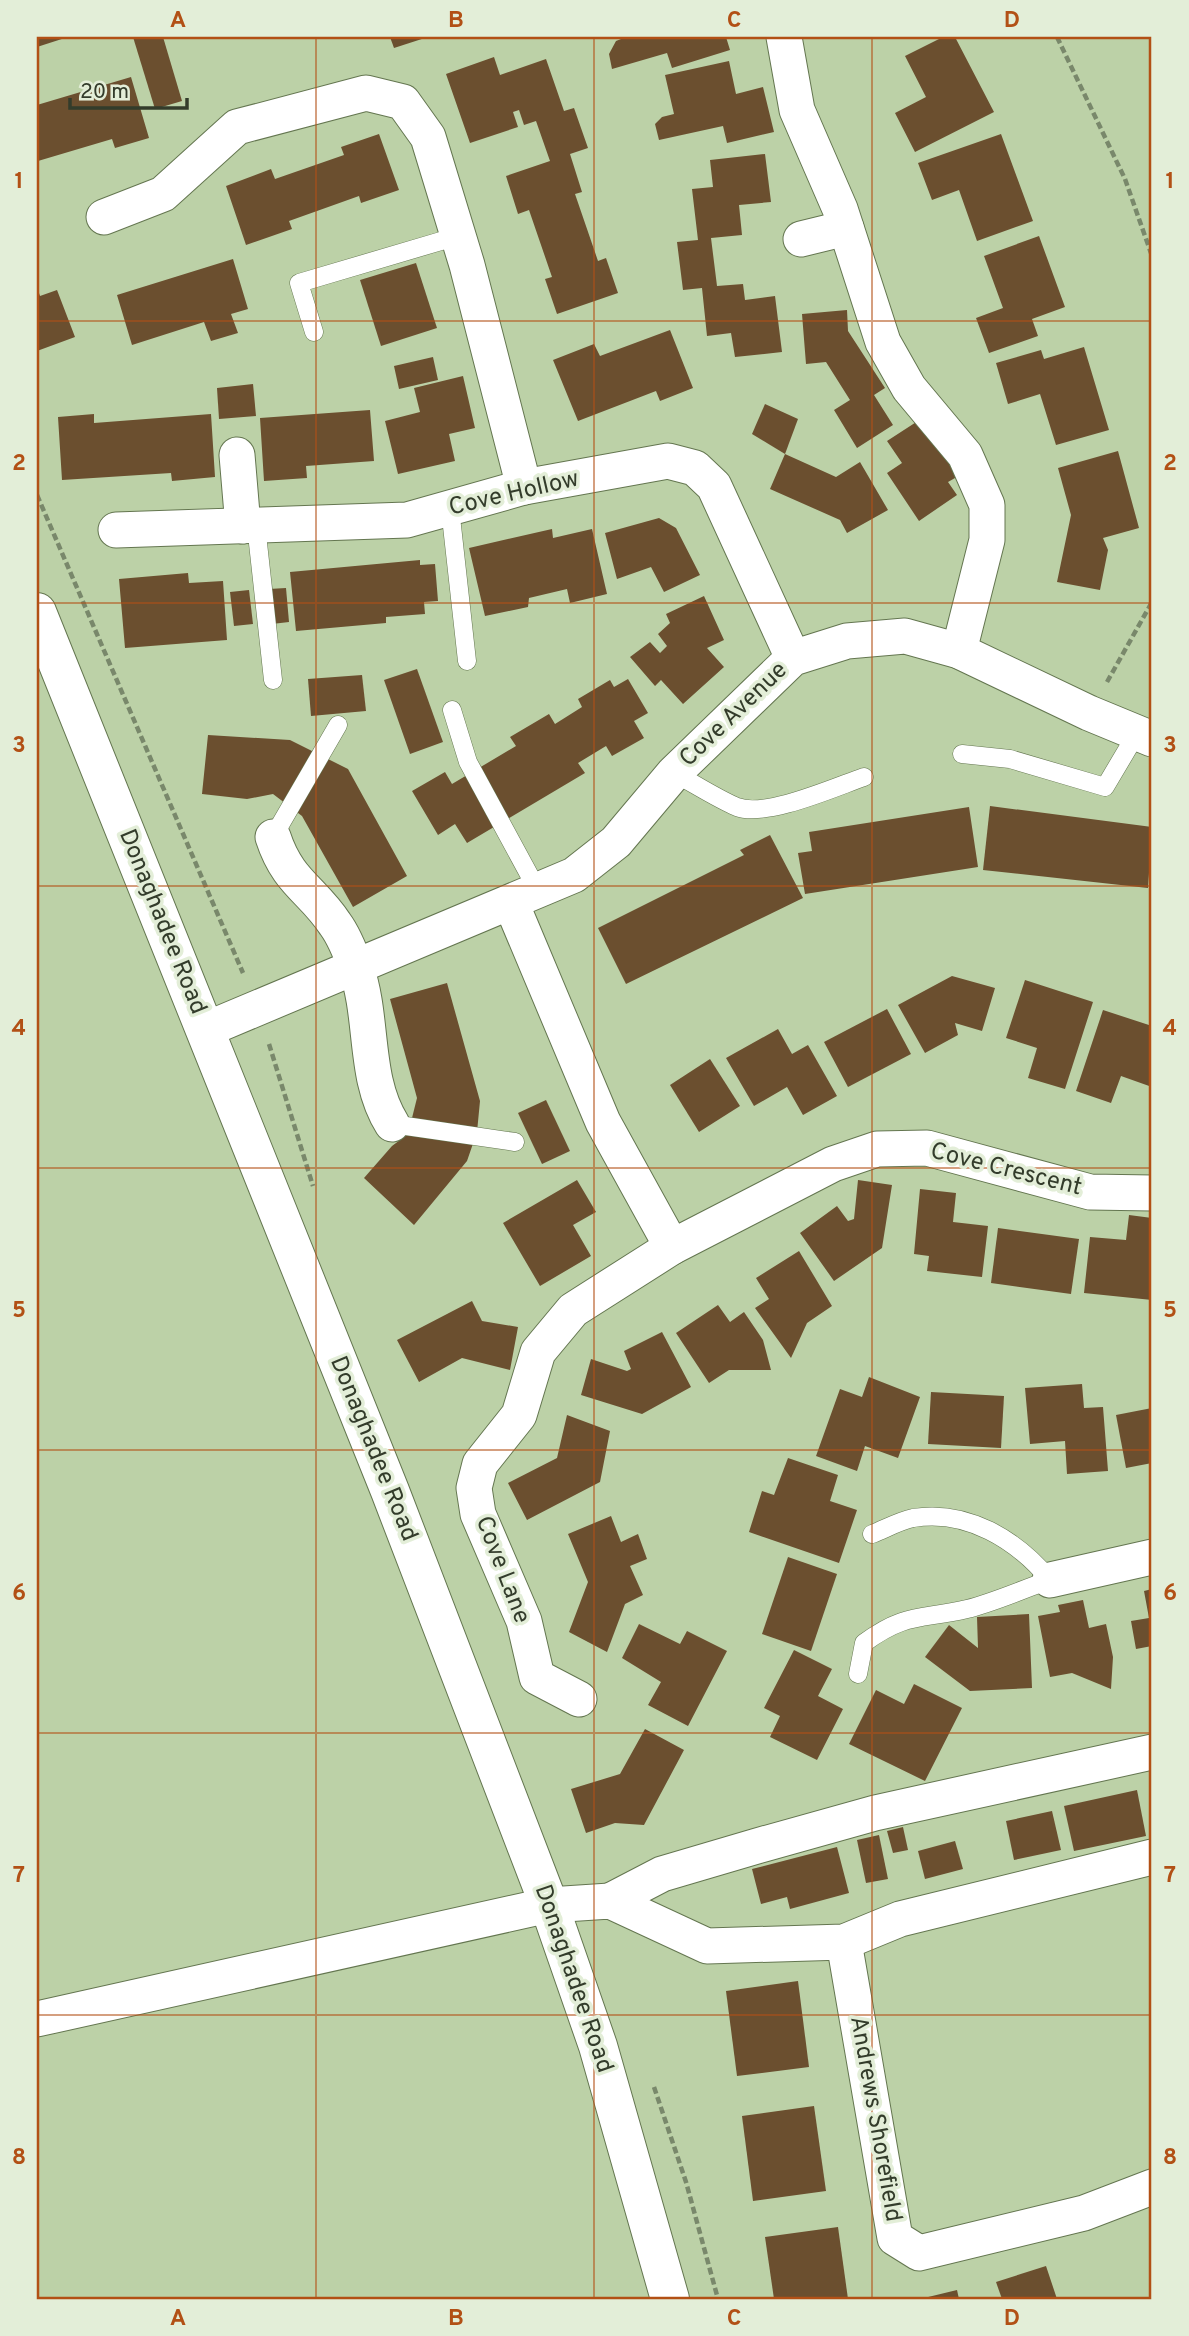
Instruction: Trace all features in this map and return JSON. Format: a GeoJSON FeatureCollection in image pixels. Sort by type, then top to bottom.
{"type":"FeatureCollection","features":[{"type":"Feature","properties":{"kind":"main road","name":"Donaghadee Road"},"geometry":{"type":"LineString","coordinates":[[37,612],[390,1491],[549,1905],[598,2046],[670,2299]]}},
{"type":"Feature","properties":{"kind":"street"},"geometry":{"type":"LineString","coordinates":[[784,37],[797,110],[846,228],[883,342],[909,388],[965,455],[988,505],[987,540],[959,651]]}},
{"type":"Feature","properties":{"kind":"street"},"geometry":{"type":"LineString","coordinates":[[104,217],[163,194],[237,127],[366,93],[403,102],[428,137],[458,236],[524,487]]}},
{"type":"Feature","properties":{"kind":"street"},"geometry":{"type":"LineString","coordinates":[[801,239],[846,228]]}},
{"type":"Feature","properties":{"kind":"street"},"geometry":{"type":"LineString","coordinates":[[237,455],[250,525]]}},
{"type":"Feature","properties":{"kind":"street","name":"Cove Hollow"},"geometry":{"type":"LineString","coordinates":[[116,530],[407,520],[524,487],[668,461],[695,468],[714,486],[793,658]]}},
{"type":"Feature","properties":{"kind":"street","name":"Cove Avenue"},"geometry":{"type":"LineString","coordinates":[[205,1030],[574,875],[616,842],[674,772],[793,658],[847,641],[905,636],[959,651],[1144,736]]}},
{"type":"Feature","properties":{"kind":"street"},"geometry":{"type":"LineString","coordinates":[[273,837],[281,862],[335,923],[356,968],[369,1016],[373,1071],[381,1106],[393,1124]]}},
{"type":"Feature","properties":{"kind":"street"},"geometry":{"type":"LineString","coordinates":[[525,897],[603,1122],[672,1247]]}},
{"type":"Feature","properties":{"kind":"street","name":"Cove Crescent"},"geometry":{"type":"LineString","coordinates":[[672,1247],[833,1164],[877,1149],[927,1148],[1090,1192],[1152,1193]]}},
{"type":"Feature","properties":{"kind":"street","name":"Cove Lane"},"geometry":{"type":"LineString","coordinates":[[579,1699],[537,1677],[524,1621],[478,1514],[474,1488],[480,1464],[519,1415],[538,1352],[573,1310],[672,1247]]}},
{"type":"Feature","properties":{"kind":"street"},"geometry":{"type":"LineString","coordinates":[[1050,1580],[1152,1557]]}},
{"type":"Feature","properties":{"kind":"street"},"geometry":{"type":"LineString","coordinates":[[37,2019],[549,1905],[610,1902],[662,1874],[875,1813],[1152,1752]]}},
{"type":"Feature","properties":{"kind":"street"},"geometry":{"type":"LineString","coordinates":[[610,1902],[707,1946],[844,1942],[900,1919],[1152,1857]]}},
{"type":"Feature","properties":{"kind":"street","name":"Andrews Shorefield"},"geometry":{"type":"LineString","coordinates":[[844,1942],[895,2238],[919,2253],[1084,2213],[1152,2187]]}},
{"type":"Feature","properties":{"kind":"lane"},"geometry":{"type":"LineString","coordinates":[[314,332],[299,283],[458,236]]}},
{"type":"Feature","properties":{"kind":"lane"},"geometry":{"type":"LineString","coordinates":[[450,508],[467,662]]}},
{"type":"Feature","properties":{"kind":"lane"},"geometry":{"type":"LineString","coordinates":[[250,525],[273,680]]}},
{"type":"Feature","properties":{"kind":"lane"},"geometry":{"type":"LineString","coordinates":[[453,710],[468,762],[525,897]]}},
{"type":"Feature","properties":{"kind":"lane"},"geometry":{"type":"LineString","coordinates":[[273,837],[338,725]]}},
{"type":"Feature","properties":{"kind":"lane"},"geometry":{"type":"LineString","coordinates":[[962,754],[1010,759],[1105,787],[1144,736]]}},
{"type":"Feature","properties":{"kind":"lane"},"geometry":{"type":"LineString","coordinates":[[674,772],[739,808],[752,809],[774,807],[864,777]]}},
{"type":"Feature","properties":{"kind":"lane"},"geometry":{"type":"LineString","coordinates":[[393,1124],[515,1142]]}},
{"type":"Feature","properties":{"kind":"lane"},"geometry":{"type":"LineString","coordinates":[[858,1674],[864,1643],[890,1624],[920,1615],[967,1609],[1050,1580],[1027,1553],[992,1532],[952,1516],[912,1518],[872,1534]]}},
{"type":"Feature","properties":{"kind":"path"},"geometry":{"type":"LineString","coordinates":[[1057,37],[1125,179],[1152,256]]}},
{"type":"Feature","properties":{"kind":"path"},"geometry":{"type":"LineString","coordinates":[[37,495],[258,1008]]}},
{"type":"Feature","properties":{"kind":"path"},"geometry":{"type":"LineString","coordinates":[[1089,713],[1152,602]]}},
{"type":"Feature","properties":{"kind":"building"},"geometry":{"type":"Polygon","coordinates":[[[37,37],[68,37],[37,47],[37,37]]]}},
{"type":"Feature","properties":{"kind":"building"},"geometry":{"type":"Polygon","coordinates":[[[133,37],[163,37],[182,101],[155,109],[133,37]]]}},
{"type":"Feature","properties":{"kind":"building"},"geometry":{"type":"Polygon","coordinates":[[[390,37],[428,37],[394,48],[390,37]]]}},
{"type":"Feature","properties":{"kind":"building"},"geometry":{"type":"Polygon","coordinates":[[[626,37],[726,37],[730,50],[672,68],[667,53],[612,69],[609,54],[616,41],[626,37]]]}},
{"type":"Feature","properties":{"kind":"building"},"geometry":{"type":"Polygon","coordinates":[[[943,37],[955,37],[994,112],[915,152],[895,113],[926,97],[905,56],[943,37]]]}},
{"type":"Feature","properties":{"kind":"building"},"geometry":{"type":"Polygon","coordinates":[[[494,57],[500,75],[546,59],[564,111],[574,108],[588,148],[570,154],[582,192],[575,194],[598,261],[606,258],[618,293],[557,314],[545,279],[552,277],[529,210],[518,214],[506,176],[550,161],[536,121],[524,125],[519,110],[513,112],[518,127],[470,143],[446,74],[494,57]]]}},
{"type":"Feature","properties":{"kind":"building"},"geometry":{"type":"Polygon","coordinates":[[[729,61],[736,94],[763,87],[774,132],[727,143],[723,126],[659,140],[655,124],[662,117],[674,114],[665,75],[729,61]]]}},
{"type":"Feature","properties":{"kind":"building"},"geometry":{"type":"Polygon","coordinates":[[[131,77],[149,138],[115,148],[112,139],[38,161],[37,105],[131,77]]]}},
{"type":"Feature","properties":{"kind":"building"},"geometry":{"type":"Polygon","coordinates":[[[379,134],[399,190],[361,203],[359,196],[289,221],[292,229],[246,245],[226,186],[271,169],[275,179],[344,155],[341,147],[379,134]]]}},
{"type":"Feature","properties":{"kind":"building"},"geometry":{"type":"Polygon","coordinates":[[[1001,134],[1033,221],[977,241],[959,190],[932,200],[918,163],[1001,134]]]}},
{"type":"Feature","properties":{"kind":"building"},"geometry":{"type":"Polygon","coordinates":[[[765,154],[771,202],[739,205],[742,235],[711,238],[717,286],[743,284],[745,300],[775,296],[782,352],[735,357],[731,333],[707,336],[702,288],[683,290],[677,242],[698,240],[692,189],[713,187],[710,160],[765,154]]]}},
{"type":"Feature","properties":{"kind":"building"},"geometry":{"type":"Polygon","coordinates":[[[1039,236],[1065,307],[1032,319],[1038,336],[989,353],[976,318],[1003,308],[984,256],[1039,236]]]}},
{"type":"Feature","properties":{"kind":"building"},"geometry":{"type":"Polygon","coordinates":[[[233,259],[248,309],[231,314],[238,333],[211,341],[204,322],[132,345],[117,295],[233,259]]]}},
{"type":"Feature","properties":{"kind":"building"},"geometry":{"type":"Polygon","coordinates":[[[416,263],[437,328],[381,346],[360,280],[416,263]]]}},
{"type":"Feature","properties":{"kind":"building"},"geometry":{"type":"Polygon","coordinates":[[[37,287],[40,296],[57,290],[75,337],[37,351],[37,287]]]}},
{"type":"Feature","properties":{"kind":"building"},"geometry":{"type":"Polygon","coordinates":[[[847,310],[848,331],[885,388],[874,395],[893,425],[857,448],[834,410],[850,400],[826,362],[806,364],[802,314],[847,310]]]}},
{"type":"Feature","properties":{"kind":"building"},"geometry":{"type":"Polygon","coordinates":[[[670,330],[693,388],[660,401],[656,391],[578,421],[553,360],[594,344],[600,356],[670,330]]]}},
{"type":"Feature","properties":{"kind":"building"},"geometry":{"type":"Polygon","coordinates":[[[1084,347],[1109,430],[1056,445],[1040,394],[1008,404],[996,363],[1041,350],[1044,359],[1084,347]]]}},
{"type":"Feature","properties":{"kind":"building"},"geometry":{"type":"Polygon","coordinates":[[[433,357],[438,380],[399,389],[394,366],[433,357]]]}},
{"type":"Feature","properties":{"kind":"building"},"geometry":{"type":"Polygon","coordinates":[[[463,376],[475,428],[449,434],[455,461],[398,474],[385,421],[420,412],[414,388],[463,376]]]}},
{"type":"Feature","properties":{"kind":"building"},"geometry":{"type":"Polygon","coordinates":[[[253,384],[256,416],[219,419],[217,388],[253,384]]]}},
{"type":"Feature","properties":{"kind":"building"},"geometry":{"type":"Polygon","coordinates":[[[765,404],[798,419],[785,454],[752,434],[765,404]]]}},
{"type":"Feature","properties":{"kind":"building"},"geometry":{"type":"Polygon","coordinates":[[[370,410],[374,461],[306,466],[307,478],[264,481],[260,418],[370,410]]]}},
{"type":"Feature","properties":{"kind":"building"},"geometry":{"type":"Polygon","coordinates":[[[94,414],[94,423],[211,414],[215,477],[172,481],[171,473],[62,480],[58,417],[94,414]]]}},
{"type":"Feature","properties":{"kind":"building"},"geometry":{"type":"Polygon","coordinates":[[[924,417],[962,474],[948,482],[957,495],[919,521],[887,473],[902,463],[887,441],[924,417]]]}},
{"type":"Feature","properties":{"kind":"building"},"geometry":{"type":"Polygon","coordinates":[[[1118,451],[1139,528],[1103,538],[1108,550],[1100,590],[1057,582],[1071,515],[1058,468],[1118,451]]]}},
{"type":"Feature","properties":{"kind":"building"},"geometry":{"type":"Polygon","coordinates":[[[785,454],[836,477],[860,462],[888,510],[847,533],[840,520],[770,489],[785,454]]]}},
{"type":"Feature","properties":{"kind":"building"},"geometry":{"type":"Polygon","coordinates":[[[659,518],[676,528],[700,575],[664,592],[651,567],[617,579],[605,533],[659,518]]]}},
{"type":"Feature","properties":{"kind":"building"},"geometry":{"type":"Polygon","coordinates":[[[552,529],[553,538],[592,529],[607,594],[570,603],[567,589],[529,598],[528,607],[485,616],[469,548],[552,529]]]}},
{"type":"Feature","properties":{"kind":"building"},"geometry":{"type":"Polygon","coordinates":[[[420,560],[420,565],[435,564],[438,601],[424,602],[425,614],[386,617],[386,623],[296,631],[290,572],[420,560]]]}},
{"type":"Feature","properties":{"kind":"building"},"geometry":{"type":"Polygon","coordinates":[[[188,573],[189,583],[223,581],[227,640],[125,648],[119,579],[188,573]]]}},
{"type":"Feature","properties":{"kind":"building"},"geometry":{"type":"Polygon","coordinates":[[[286,588],[289,622],[272,624],[269,589],[286,588]]]}},
{"type":"Feature","properties":{"kind":"building"},"geometry":{"type":"Polygon","coordinates":[[[249,590],[253,624],[234,626],[230,592],[249,590]]]}},
{"type":"Feature","properties":{"kind":"building"},"geometry":{"type":"Polygon","coordinates":[[[704,596],[724,640],[707,648],[724,667],[683,704],[661,680],[655,686],[630,657],[650,642],[660,653],[667,646],[658,634],[670,623],[666,614],[704,596]]]}},
{"type":"Feature","properties":{"kind":"building"},"geometry":{"type":"Polygon","coordinates":[[[417,669],[443,742],[410,754],[384,680],[417,669]]]}},
{"type":"Feature","properties":{"kind":"building"},"geometry":{"type":"Polygon","coordinates":[[[362,675],[366,711],[311,716],[308,679],[362,675]]]}},
{"type":"Feature","properties":{"kind":"building"},"geometry":{"type":"Polygon","coordinates":[[[628,679],[648,713],[634,721],[644,738],[612,756],[606,746],[578,763],[585,773],[467,843],[455,824],[438,835],[412,791],[445,772],[452,784],[516,746],[510,737],[549,714],[555,724],[582,707],[578,699],[610,680],[614,687],[628,679]]]}},
{"type":"Feature","properties":{"kind":"building"},"geometry":{"type":"Polygon","coordinates":[[[208,735],[290,740],[348,769],[407,876],[353,907],[302,816],[273,794],[247,799],[202,794],[208,735]]]}},
{"type":"Feature","properties":{"kind":"building"},"geometry":{"type":"Polygon","coordinates":[[[990,806],[1152,827],[1148,888],[983,870],[990,806]]]}},
{"type":"Feature","properties":{"kind":"building"},"geometry":{"type":"Polygon","coordinates":[[[969,807],[978,867],[805,894],[798,853],[812,851],[809,832],[969,807]]]}},
{"type":"Feature","properties":{"kind":"building"},"geometry":{"type":"Polygon","coordinates":[[[770,835],[803,898],[626,984],[598,928],[744,855],[740,850],[770,835]]]}},
{"type":"Feature","properties":{"kind":"building"},"geometry":{"type":"Polygon","coordinates":[[[952,976],[995,988],[982,1031],[955,1023],[958,1035],[925,1053],[898,1005],[952,976]]]}},
{"type":"Feature","properties":{"kind":"building"},"geometry":{"type":"Polygon","coordinates":[[[1025,980],[1093,1002],[1065,1089],[1028,1078],[1037,1048],[1006,1038],[1025,980]]]}},
{"type":"Feature","properties":{"kind":"building"},"geometry":{"type":"Polygon","coordinates":[[[447,983],[480,1101],[477,1132],[467,1161],[414,1225],[364,1178],[392,1146],[408,1134],[417,1098],[390,999],[447,983]]]}},
{"type":"Feature","properties":{"kind":"building"},"geometry":{"type":"Polygon","coordinates":[[[887,1009],[911,1054],[848,1087],[824,1042],[887,1009]]]}},
{"type":"Feature","properties":{"kind":"building"},"geometry":{"type":"Polygon","coordinates":[[[1103,1010],[1152,1026],[1152,1087],[1121,1076],[1111,1103],[1076,1091],[1103,1010]]]}},
{"type":"Feature","properties":{"kind":"building"},"geometry":{"type":"Polygon","coordinates":[[[778,1029],[792,1054],[808,1045],[837,1096],[803,1115],[787,1087],[754,1106],[726,1058],[778,1029]]]}},
{"type":"Feature","properties":{"kind":"building"},"geometry":{"type":"Polygon","coordinates":[[[710,1059],[740,1106],[699,1132],[670,1085],[710,1059]]]}},
{"type":"Feature","properties":{"kind":"building"},"geometry":{"type":"Polygon","coordinates":[[[546,1100],[570,1151],[542,1164],[518,1113],[546,1100]]]}},
{"type":"Feature","properties":{"kind":"building"},"geometry":{"type":"Polygon","coordinates":[[[577,1180],[596,1212],[573,1225],[591,1256],[540,1286],[503,1223],[577,1180]]]}},
{"type":"Feature","properties":{"kind":"building"},"geometry":{"type":"Polygon","coordinates":[[[858,1180],[892,1185],[882,1248],[834,1281],[800,1233],[837,1206],[848,1221],[854,1219],[858,1180]]]}},
{"type":"Feature","properties":{"kind":"building"},"geometry":{"type":"Polygon","coordinates":[[[920,1189],[956,1193],[953,1222],[988,1226],[982,1277],[927,1271],[929,1256],[914,1254],[920,1189]]]}},
{"type":"Feature","properties":{"kind":"building"},"geometry":{"type":"Polygon","coordinates":[[[1129,1215],[1152,1218],[1152,1300],[1084,1293],[1090,1237],[1126,1240],[1129,1215]]]}},
{"type":"Feature","properties":{"kind":"building"},"geometry":{"type":"Polygon","coordinates":[[[998,1228],[1079,1239],[1071,1294],[991,1283],[998,1228]]]}},
{"type":"Feature","properties":{"kind":"building"},"geometry":{"type":"Polygon","coordinates":[[[799,1251],[832,1306],[807,1323],[791,1358],[755,1308],[769,1299],[756,1278],[799,1251]]]}},
{"type":"Feature","properties":{"kind":"building"},"geometry":{"type":"Polygon","coordinates":[[[472,1301],[482,1321],[518,1327],[510,1370],[462,1358],[419,1382],[397,1340],[472,1301]]]}},
{"type":"Feature","properties":{"kind":"building"},"geometry":{"type":"Polygon","coordinates":[[[718,1305],[730,1322],[744,1312],[763,1340],[771,1370],[729,1370],[709,1383],[676,1333],[718,1305]]]}},
{"type":"Feature","properties":{"kind":"building"},"geometry":{"type":"Polygon","coordinates":[[[662,1332],[691,1387],[642,1414],[581,1395],[591,1359],[627,1371],[631,1369],[624,1351],[662,1332]]]}},
{"type":"Feature","properties":{"kind":"building"},"geometry":{"type":"Polygon","coordinates":[[[869,1377],[920,1397],[898,1458],[865,1446],[857,1471],[816,1456],[840,1389],[862,1397],[869,1377]]]}},
{"type":"Feature","properties":{"kind":"building"},"geometry":{"type":"Polygon","coordinates":[[[1082,1384],[1084,1408],[1103,1407],[1108,1471],[1067,1474],[1065,1441],[1030,1444],[1025,1388],[1082,1384]]]}},
{"type":"Feature","properties":{"kind":"building"},"geometry":{"type":"Polygon","coordinates":[[[931,1392],[1004,1396],[1001,1448],[928,1444],[931,1392]]]}},
{"type":"Feature","properties":{"kind":"building"},"geometry":{"type":"Polygon","coordinates":[[[1152,1408],[1152,1463],[1126,1468],[1116,1415],[1152,1408]]]}},
{"type":"Feature","properties":{"kind":"building"},"geometry":{"type":"Polygon","coordinates":[[[567,1415],[610,1431],[600,1482],[527,1520],[508,1483],[557,1458],[567,1415]]]}},
{"type":"Feature","properties":{"kind":"building"},"geometry":{"type":"Polygon","coordinates":[[[788,1458],[838,1475],[830,1501],[857,1510],[839,1563],[749,1532],[762,1491],[774,1495],[788,1458]]]}},
{"type":"Feature","properties":{"kind":"building"},"geometry":{"type":"Polygon","coordinates":[[[611,1516],[621,1542],[638,1534],[647,1559],[630,1566],[643,1595],[625,1604],[607,1652],[569,1632],[588,1582],[568,1534],[611,1516]]]}},
{"type":"Feature","properties":{"kind":"building"},"geometry":{"type":"Polygon","coordinates":[[[788,1557],[837,1574],[811,1651],[762,1634],[788,1557]]]}},
{"type":"Feature","properties":{"kind":"building"},"geometry":{"type":"Polygon","coordinates":[[[1152,1589],[1152,1646],[1136,1649],[1131,1621],[1149,1618],[1144,1591],[1152,1589]]]}},
{"type":"Feature","properties":{"kind":"building"},"geometry":{"type":"Polygon","coordinates":[[[1083,1600],[1089,1628],[1106,1624],[1113,1657],[1111,1689],[1072,1673],[1050,1677],[1038,1616],[1060,1612],[1058,1605],[1083,1600]]]}},
{"type":"Feature","properties":{"kind":"building"},"geometry":{"type":"Polygon","coordinates":[[[1029,1614],[1032,1688],[970,1691],[925,1657],[949,1625],[978,1648],[977,1617],[1029,1614]]]}},
{"type":"Feature","properties":{"kind":"building"},"geometry":{"type":"Polygon","coordinates":[[[639,1624],[680,1644],[687,1631],[727,1651],[688,1726],[648,1705],[661,1682],[622,1658],[639,1624]]]}},
{"type":"Feature","properties":{"kind":"building"},"geometry":{"type":"Polygon","coordinates":[[[794,1650],[832,1669],[818,1696],[843,1709],[817,1760],[770,1737],[780,1716],[764,1708],[794,1650]]]}},
{"type":"Feature","properties":{"kind":"building"},"geometry":{"type":"Polygon","coordinates":[[[914,1684],[962,1708],[925,1781],[849,1744],[876,1690],[904,1704],[914,1684]]]}},
{"type":"Feature","properties":{"kind":"building"},"geometry":{"type":"Polygon","coordinates":[[[645,1729],[684,1750],[644,1825],[615,1823],[586,1833],[571,1789],[620,1774],[645,1729]]]}},
{"type":"Feature","properties":{"kind":"building"},"geometry":{"type":"Polygon","coordinates":[[[1137,1790],[1146,1836],[1074,1851],[1064,1806],[1137,1790]]]}},
{"type":"Feature","properties":{"kind":"building"},"geometry":{"type":"Polygon","coordinates":[[[1052,1811],[1061,1850],[1014,1860],[1006,1821],[1052,1811]]]}},
{"type":"Feature","properties":{"kind":"building"},"geometry":{"type":"Polygon","coordinates":[[[903,1827],[908,1850],[893,1853],[887,1831],[903,1827]]]}},
{"type":"Feature","properties":{"kind":"building"},"geometry":{"type":"Polygon","coordinates":[[[879,1835],[888,1879],[866,1883],[857,1840],[879,1835]]]}},
{"type":"Feature","properties":{"kind":"building"},"geometry":{"type":"Polygon","coordinates":[[[955,1841],[963,1869],[925,1879],[918,1851],[955,1841]]]}},
{"type":"Feature","properties":{"kind":"building"},"geometry":{"type":"Polygon","coordinates":[[[837,1847],[849,1893],[790,1909],[787,1897],[761,1904],[752,1869],[837,1847]]]}},
{"type":"Feature","properties":{"kind":"building"},"geometry":{"type":"Polygon","coordinates":[[[798,1981],[809,2067],[737,2076],[726,1991],[798,1981]]]}},
{"type":"Feature","properties":{"kind":"building"},"geometry":{"type":"Polygon","coordinates":[[[814,2106],[826,2191],[753,2201],[742,2116],[814,2106]]]}},
{"type":"Feature","properties":{"kind":"building"},"geometry":{"type":"Polygon","coordinates":[[[838,2227],[848,2299],[774,2299],[765,2237],[838,2227]]]}},
{"type":"Feature","properties":{"kind":"building"},"geometry":{"type":"Polygon","coordinates":[[[1046,2266],[1057,2299],[1002,2299],[996,2282],[1046,2266]]]}},
{"type":"Feature","properties":{"kind":"building"},"geometry":{"type":"Polygon","coordinates":[[[957,2290],[959,2299],[924,2299],[924,2298],[957,2290]]]}}]}
